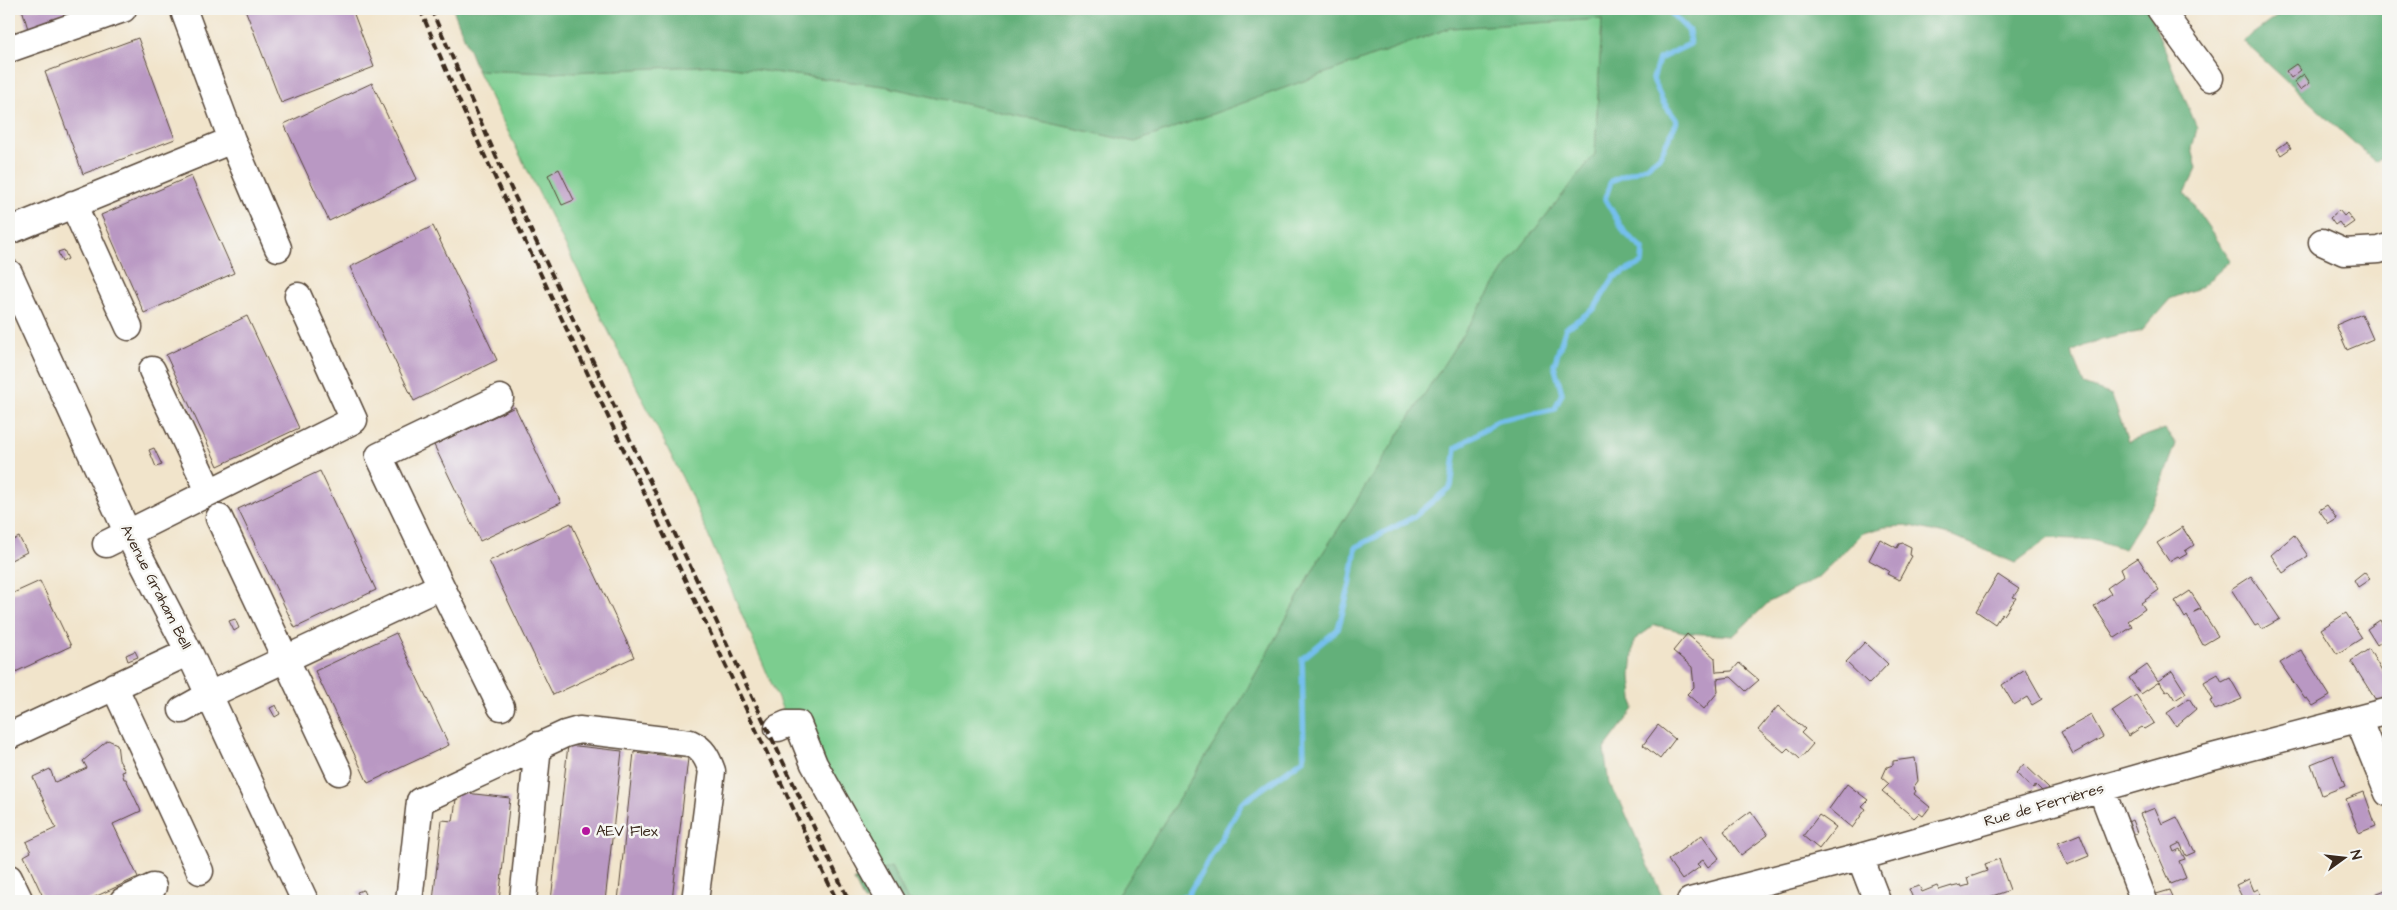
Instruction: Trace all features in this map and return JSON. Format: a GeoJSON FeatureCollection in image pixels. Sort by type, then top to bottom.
{"type":"FeatureCollection","features":[{"type":"Feature","properties":{"kind":"street"},"geometry":{"type":"LineString","coordinates":[[9,49],[123,9]]}},
{"type":"Feature","properties":{"kind":"street"},"geometry":{"type":"LineString","coordinates":[[2160,9],[2210,78]]}},
{"type":"Feature","properties":{"kind":"street"},"geometry":{"type":"LineString","coordinates":[[185,14],[232,140],[278,248]]}},
{"type":"Feature","properties":{"kind":"street"},"geometry":{"type":"LineString","coordinates":[[9,231],[232,140]]}},
{"type":"Feature","properties":{"kind":"street"},"geometry":{"type":"LineString","coordinates":[[73,204],[129,327]]}},
{"type":"Feature","properties":{"kind":"street"},"geometry":{"type":"LineString","coordinates":[[2322,242],[2344,252],[2379,250],[2388,247]]}},
{"type":"Feature","properties":{"kind":"street","name":"Avenue Graham Bell"},"geometry":{"type":"LineString","coordinates":[[9,273],[17,312],[117,539],[189,652],[305,901]]}},
{"type":"Feature","properties":{"kind":"street"},"geometry":{"type":"LineString","coordinates":[[117,539],[209,491],[354,420],[298,296]]}},
{"type":"Feature","properties":{"kind":"street"},"geometry":{"type":"LineString","coordinates":[[152,370],[209,491]]}},
{"type":"Feature","properties":{"kind":"street"},"geometry":{"type":"LineString","coordinates":[[500,398],[379,456],[501,707]]}},
{"type":"Feature","properties":{"kind":"street"},"geometry":{"type":"LineString","coordinates":[[219,518],[339,772]]}},
{"type":"Feature","properties":{"kind":"street"},"geometry":{"type":"LineString","coordinates":[[182,710],[209,694],[441,586]]}},
{"type":"Feature","properties":{"kind":"street"},"geometry":{"type":"LineString","coordinates":[[9,736],[189,652]]}},
{"type":"Feature","properties":{"kind":"street"},"geometry":{"type":"LineString","coordinates":[[114,686],[200,871]]}},
{"type":"Feature","properties":{"kind":"street","name":"Rue de Ferrières"},"geometry":{"type":"LineString","coordinates":[[1696,900],[1860,857],[2388,711]]}},
{"type":"Feature","properties":{"kind":"street"},"geometry":{"type":"LineString","coordinates":[[2358,719],[2388,793]]}},
{"type":"Feature","properties":{"kind":"street"},"geometry":{"type":"LineString","coordinates":[[778,728],[787,724],[798,724],[814,764],[891,901]]}},
{"type":"Feature","properties":{"kind":"street"},"geometry":{"type":"LineString","coordinates":[[409,901],[420,801],[538,745],[579,730],[690,743],[700,748],[707,758],[712,771],[695,901]]}},
{"type":"Feature","properties":{"kind":"street"},"geometry":{"type":"LineString","coordinates":[[524,901],[538,745]]}},
{"type":"Feature","properties":{"kind":"street"},"geometry":{"type":"LineString","coordinates":[[2101,789],[2144,901]]}},
{"type":"Feature","properties":{"kind":"street"},"geometry":{"type":"LineString","coordinates":[[1860,857],[1878,901]]}},
{"type":"Feature","properties":{"kind":"street"},"geometry":{"type":"LineString","coordinates":[[9,878],[20,901]]}},
{"type":"Feature","properties":{"kind":"street"},"geometry":{"type":"LineString","coordinates":[[123,901],[153,887]]}},
{"type":"Feature","properties":{"kind":"green space"},"geometry":{"type":"Polygon","coordinates":[[[453,9],[2148,9],[2197,128],[2192,149],[2197,168],[2185,193],[2231,260],[2202,287],[2170,299],[2142,331],[2097,341],[2071,352],[2084,385],[2112,395],[2128,442],[2165,429],[2176,444],[2155,501],[2124,549],[2096,540],[2049,538],[2015,563],[1953,536],[1911,526],[1885,527],[1863,533],[1817,578],[1769,602],[1733,636],[1688,633],[1655,625],[1634,640],[1631,676],[1634,709],[1604,749],[1609,784],[1621,803],[1662,896],[1644,901],[1114,901],[1238,706],[1319,559],[1510,261],[1595,154],[1602,19],[1450,28],[1135,142],[884,86],[717,65],[551,73],[477,70],[453,9]]]}},
{"type":"Feature","properties":{"kind":"green space"},"geometry":{"type":"Polygon","coordinates":[[[2287,9],[2388,9],[2388,153],[2375,162],[2243,41],[2287,9]]]}},
{"type":"Feature","properties":{"kind":"green space"},"geometry":{"type":"Polygon","coordinates":[[[1602,19],[1595,154],[1510,261],[1319,559],[1238,706],[1114,901],[908,901],[891,867],[870,875],[805,762],[690,493],[477,70],[551,73],[716,65],[884,86],[1135,142],[1450,28],[1602,19]]]}},
{"type":"Feature","properties":{"kind":"green space"},"geometry":{"type":"Polygon","coordinates":[[[891,867],[908,901],[864,901],[854,880],[891,867]]]}},
{"type":"Feature","properties":{"kind":"building"},"geometry":{"type":"Polygon","coordinates":[[[22,9],[82,9],[28,29],[22,9]]]}},
{"type":"Feature","properties":{"kind":"building"},"geometry":{"type":"Polygon","coordinates":[[[245,9],[352,9],[374,67],[281,103],[245,9]]]}},
{"type":"Feature","properties":{"kind":"building"},"geometry":{"type":"Polygon","coordinates":[[[138,38],[175,139],[83,174],[45,72],[138,38]]]}},
{"type":"Feature","properties":{"kind":"building"},"geometry":{"type":"Polygon","coordinates":[[[2296,64],[2301,70],[2291,78],[2286,71],[2296,64]]]}},
{"type":"Feature","properties":{"kind":"building"},"geometry":{"type":"Polygon","coordinates":[[[2304,74],[2310,83],[2300,90],[2294,82],[2304,74]]]}},
{"type":"Feature","properties":{"kind":"building"},"geometry":{"type":"Polygon","coordinates":[[[372,83],[417,179],[329,221],[284,124],[372,83]]]}},
{"type":"Feature","properties":{"kind":"building"},"geometry":{"type":"Polygon","coordinates":[[[2287,142],[2291,148],[2281,155],[2277,149],[2287,142]]]}},
{"type":"Feature","properties":{"kind":"building"},"geometry":{"type":"Polygon","coordinates":[[[559,169],[574,200],[562,205],[548,175],[559,169]]]}},
{"type":"Feature","properties":{"kind":"building"},"geometry":{"type":"Polygon","coordinates":[[[191,176],[234,273],[144,313],[101,215],[191,176]]]}},
{"type":"Feature","properties":{"kind":"building"},"geometry":{"type":"Polygon","coordinates":[[[2339,210],[2344,216],[2347,213],[2354,222],[2344,229],[2339,222],[2335,225],[2330,218],[2339,210]]]}},
{"type":"Feature","properties":{"kind":"building"},"geometry":{"type":"Polygon","coordinates":[[[433,226],[497,360],[414,401],[350,267],[433,226]]]}},
{"type":"Feature","properties":{"kind":"building"},"geometry":{"type":"Polygon","coordinates":[[[64,250],[68,259],[62,262],[58,252],[64,250]]]}},
{"type":"Feature","properties":{"kind":"building"},"geometry":{"type":"Polygon","coordinates":[[[2362,314],[2373,339],[2347,350],[2336,325],[2362,314]]]}},
{"type":"Feature","properties":{"kind":"building"},"geometry":{"type":"Polygon","coordinates":[[[247,316],[299,428],[218,466],[166,355],[247,316]]]}},
{"type":"Feature","properties":{"kind":"building"},"geometry":{"type":"Polygon","coordinates":[[[515,407],[561,503],[480,541],[434,445],[515,407]]]}},
{"type":"Feature","properties":{"kind":"building"},"geometry":{"type":"Polygon","coordinates":[[[154,448],[162,465],[156,467],[149,450],[154,448]]]}},
{"type":"Feature","properties":{"kind":"building"},"geometry":{"type":"Polygon","coordinates":[[[320,471],[376,590],[295,628],[238,509],[320,471]]]}},
{"type":"Feature","properties":{"kind":"building"},"geometry":{"type":"Polygon","coordinates":[[[2327,505],[2337,519],[2329,524],[2319,510],[2327,505]]]}},
{"type":"Feature","properties":{"kind":"building"},"geometry":{"type":"Polygon","coordinates":[[[571,523],[634,657],[553,695],[489,561],[571,523]]]}},
{"type":"Feature","properties":{"kind":"building"},"geometry":{"type":"Polygon","coordinates":[[[2182,527],[2194,545],[2185,551],[2187,554],[2169,561],[2157,543],[2182,527]]]}},
{"type":"Feature","properties":{"kind":"building"},"geometry":{"type":"Polygon","coordinates":[[[2294,535],[2308,556],[2283,573],[2271,555],[2294,535]]]}},
{"type":"Feature","properties":{"kind":"building"},"geometry":{"type":"Polygon","coordinates":[[[19,537],[27,552],[9,561],[9,542],[19,537]]]}},
{"type":"Feature","properties":{"kind":"building"},"geometry":{"type":"Polygon","coordinates":[[[1880,539],[1897,548],[1899,544],[1903,543],[1911,547],[1910,555],[1912,556],[1899,580],[1887,574],[1889,571],[1869,560],[1880,539]]]}},
{"type":"Feature","properties":{"kind":"building"},"geometry":{"type":"Polygon","coordinates":[[[2138,558],[2159,590],[2141,603],[2145,609],[2128,621],[2132,627],[2115,638],[2094,606],[2111,594],[2107,588],[2124,576],[2121,569],[2138,558]]]}},
{"type":"Feature","properties":{"kind":"building"},"geometry":{"type":"Polygon","coordinates":[[[2364,572],[2370,579],[2358,587],[2354,580],[2364,572]]]}},
{"type":"Feature","properties":{"kind":"building"},"geometry":{"type":"Polygon","coordinates":[[[1998,575],[2019,589],[2013,597],[2016,598],[1995,624],[1976,611],[1998,575]]]}},
{"type":"Feature","properties":{"kind":"building"},"geometry":{"type":"Polygon","coordinates":[[[2251,576],[2280,619],[2262,629],[2259,624],[2255,626],[2231,589],[2251,576]]]}},
{"type":"Feature","properties":{"kind":"building"},"geometry":{"type":"Polygon","coordinates":[[[40,581],[71,646],[9,675],[9,595],[40,581]]]}},
{"type":"Feature","properties":{"kind":"building"},"geometry":{"type":"Polygon","coordinates":[[[2190,591],[2201,608],[2194,612],[2201,609],[2218,636],[2203,645],[2187,616],[2185,618],[2175,601],[2190,591]]]}},
{"type":"Feature","properties":{"kind":"building"},"geometry":{"type":"Polygon","coordinates":[[[2346,613],[2362,638],[2337,654],[2321,629],[2346,613]]]}},
{"type":"Feature","properties":{"kind":"building"},"geometry":{"type":"Polygon","coordinates":[[[235,619],[239,628],[234,631],[229,621],[235,619]]]}},
{"type":"Feature","properties":{"kind":"building"},"geometry":{"type":"Polygon","coordinates":[[[2380,620],[2388,637],[2377,645],[2367,629],[2380,620]]]}},
{"type":"Feature","properties":{"kind":"building"},"geometry":{"type":"Polygon","coordinates":[[[396,633],[449,745],[368,783],[315,671],[396,633]]]}},
{"type":"Feature","properties":{"kind":"building"},"geometry":{"type":"Polygon","coordinates":[[[1687,634],[1715,658],[1716,672],[1732,671],[1739,663],[1759,680],[1746,691],[1731,677],[1717,679],[1718,692],[1704,709],[1687,694],[1694,687],[1692,667],[1673,651],[1687,634]]]}},
{"type":"Feature","properties":{"kind":"building"},"geometry":{"type":"Polygon","coordinates":[[[1865,642],[1888,664],[1869,684],[1846,662],[1865,642]]]}},
{"type":"Feature","properties":{"kind":"building"},"geometry":{"type":"Polygon","coordinates":[[[2369,649],[2388,682],[2388,699],[2377,702],[2351,661],[2369,649]]]}},
{"type":"Feature","properties":{"kind":"building"},"geometry":{"type":"Polygon","coordinates":[[[2301,650],[2330,696],[2313,706],[2307,698],[2305,699],[2280,663],[2301,650]]]}},
{"type":"Feature","properties":{"kind":"building"},"geometry":{"type":"Polygon","coordinates":[[[135,651],[138,657],[128,661],[126,655],[135,651]]]}},
{"type":"Feature","properties":{"kind":"building"},"geometry":{"type":"Polygon","coordinates":[[[2147,665],[2158,681],[2172,671],[2186,693],[2175,700],[2169,690],[2166,692],[2159,682],[2141,694],[2129,678],[2147,665]]]}},
{"type":"Feature","properties":{"kind":"building"},"geometry":{"type":"Polygon","coordinates":[[[2025,669],[2042,699],[2032,705],[2027,697],[2014,705],[2002,685],[2025,669]]]}},
{"type":"Feature","properties":{"kind":"building"},"geometry":{"type":"Polygon","coordinates":[[[2218,674],[2222,682],[2230,678],[2242,699],[2215,710],[2210,701],[2213,700],[2204,682],[2218,674]]]}},
{"type":"Feature","properties":{"kind":"building"},"geometry":{"type":"Polygon","coordinates":[[[2136,695],[2154,723],[2144,729],[2142,727],[2128,736],[2112,711],[2136,695]]]}},
{"type":"Feature","properties":{"kind":"building"},"geometry":{"type":"Polygon","coordinates":[[[2189,698],[2196,709],[2176,726],[2167,713],[2189,698]]]}},
{"type":"Feature","properties":{"kind":"building"},"geometry":{"type":"Polygon","coordinates":[[[276,705],[280,714],[275,717],[270,708],[276,705]]]}},
{"type":"Feature","properties":{"kind":"building"},"geometry":{"type":"Polygon","coordinates":[[[1778,706],[1805,729],[1801,733],[1813,744],[1800,759],[1788,748],[1784,752],[1758,730],[1778,706]]]}},
{"type":"Feature","properties":{"kind":"building"},"geometry":{"type":"Polygon","coordinates":[[[2091,715],[2103,737],[2073,754],[2061,732],[2091,715]]]}},
{"type":"Feature","properties":{"kind":"building"},"geometry":{"type":"Polygon","coordinates":[[[1658,725],[1675,739],[1660,759],[1643,745],[1658,725]]]}},
{"type":"Feature","properties":{"kind":"building"},"geometry":{"type":"Polygon","coordinates":[[[108,740],[117,744],[119,760],[125,771],[122,772],[124,779],[126,779],[141,811],[113,824],[138,877],[86,901],[45,901],[24,856],[31,852],[26,842],[56,828],[33,777],[50,769],[55,782],[87,768],[83,761],[108,740]]]}},
{"type":"Feature","properties":{"kind":"building"},"geometry":{"type":"Polygon","coordinates":[[[568,745],[622,751],[605,901],[551,901],[568,745]]]}},
{"type":"Feature","properties":{"kind":"building"},"geometry":{"type":"Polygon","coordinates":[[[634,752],[688,758],[672,901],[618,901],[634,752]]]}},
{"type":"Feature","properties":{"kind":"building"},"geometry":{"type":"Polygon","coordinates":[[[2333,755],[2345,786],[2322,795],[2311,764],[2333,755]]]}},
{"type":"Feature","properties":{"kind":"building"},"geometry":{"type":"Polygon","coordinates":[[[1915,758],[1918,781],[1913,788],[1916,791],[1914,794],[1930,807],[1923,816],[1919,813],[1914,818],[1882,791],[1889,784],[1882,778],[1887,767],[1893,765],[1893,761],[1915,758]]]}},
{"type":"Feature","properties":{"kind":"building"},"geometry":{"type":"Polygon","coordinates":[[[2024,764],[2049,788],[2044,793],[2036,785],[2033,789],[2016,773],[2024,764]]]}},
{"type":"Feature","properties":{"kind":"building"},"geometry":{"type":"Polygon","coordinates":[[[1847,784],[1868,800],[1862,806],[1866,809],[1852,828],[1829,809],[1847,784]]]}},
{"type":"Feature","properties":{"kind":"building"},"geometry":{"type":"Polygon","coordinates":[[[457,792],[510,798],[499,901],[433,901],[442,820],[453,821],[457,792]]]}},
{"type":"Feature","properties":{"kind":"building"},"geometry":{"type":"Polygon","coordinates":[[[2364,792],[2376,826],[2359,833],[2346,799],[2364,792]]]}},
{"type":"Feature","properties":{"kind":"building"},"geometry":{"type":"Polygon","coordinates":[[[2155,808],[2162,824],[2177,817],[2195,852],[2186,856],[2180,843],[2172,847],[2174,852],[2180,849],[2185,859],[2179,861],[2186,878],[2171,884],[2140,814],[2155,808]]]}},
{"type":"Feature","properties":{"kind":"building"},"geometry":{"type":"Polygon","coordinates":[[[1751,811],[1768,835],[1741,855],[1724,831],[1751,811]]]}},
{"type":"Feature","properties":{"kind":"building"},"geometry":{"type":"Polygon","coordinates":[[[2124,811],[2128,822],[2132,820],[2137,833],[2126,837],[2120,813],[2124,811]]]}},
{"type":"Feature","properties":{"kind":"building"},"geometry":{"type":"Polygon","coordinates":[[[1819,815],[1836,827],[1819,849],[1803,836],[1819,815]]]}},
{"type":"Feature","properties":{"kind":"building"},"geometry":{"type":"Polygon","coordinates":[[[2080,834],[2089,856],[2067,865],[2058,843],[2080,834]]]}},
{"type":"Feature","properties":{"kind":"building"},"geometry":{"type":"Polygon","coordinates":[[[1702,835],[1719,858],[1708,867],[1703,860],[1697,864],[1700,867],[1682,880],[1668,860],[1702,835]]]}},
{"type":"Feature","properties":{"kind":"building"},"geometry":{"type":"Polygon","coordinates":[[[1999,859],[2010,890],[1978,901],[1914,901],[1909,889],[1919,886],[1922,892],[1937,886],[1939,890],[1952,886],[1961,885],[1962,887],[1969,885],[1967,878],[1987,871],[1985,864],[1999,859]]]}},
{"type":"Feature","properties":{"kind":"building"},"geometry":{"type":"Polygon","coordinates":[[[2249,879],[2254,891],[2258,889],[2264,901],[2238,901],[2237,899],[2242,897],[2236,885],[2249,879]]]}},
{"type":"Feature","properties":{"kind":"building"},"geometry":{"type":"Polygon","coordinates":[[[2388,889],[2388,901],[2378,901],[2375,894],[2388,889]]]}},
{"type":"Feature","properties":{"kind":"building"},"geometry":{"type":"Polygon","coordinates":[[[363,890],[367,899],[362,901],[357,892],[363,890]]]}},
{"type":"Feature","properties":{"kind":"building"},"geometry":{"type":"Polygon","coordinates":[[[2170,890],[2175,901],[2156,901],[2153,895],[2170,890]]]}},
{"type":"Feature","properties":{"kind":"waterway"},"geometry":{"type":"LineString","coordinates":[[1175,901],[1188,895],[1242,803],[1304,759],[1302,659],[1338,629],[1350,585],[1356,547],[1414,517],[1451,486],[1456,448],[1497,421],[1555,409],[1562,393],[1554,365],[1566,328],[1594,309],[1614,277],[1642,263],[1643,249],[1625,233],[1605,199],[1611,181],[1647,166],[1660,156],[1677,121],[1663,102],[1653,79],[1659,59],[1690,44],[1689,31],[1667,9]]}},
{"type":"Feature","properties":{"kind":"railway"},"geometry":{"type":"LineString","coordinates":[[420,9],[464,112],[837,901]]}},
{"type":"Feature","properties":{"kind":"railway"},"geometry":{"type":"LineString","coordinates":[[431,9],[498,161],[849,901]]}},
{"type":"Feature","properties":{"kind":"place","name":"AEV Flex"},"geometry":{"type":"Point","coordinates":[586,831]}}]}
